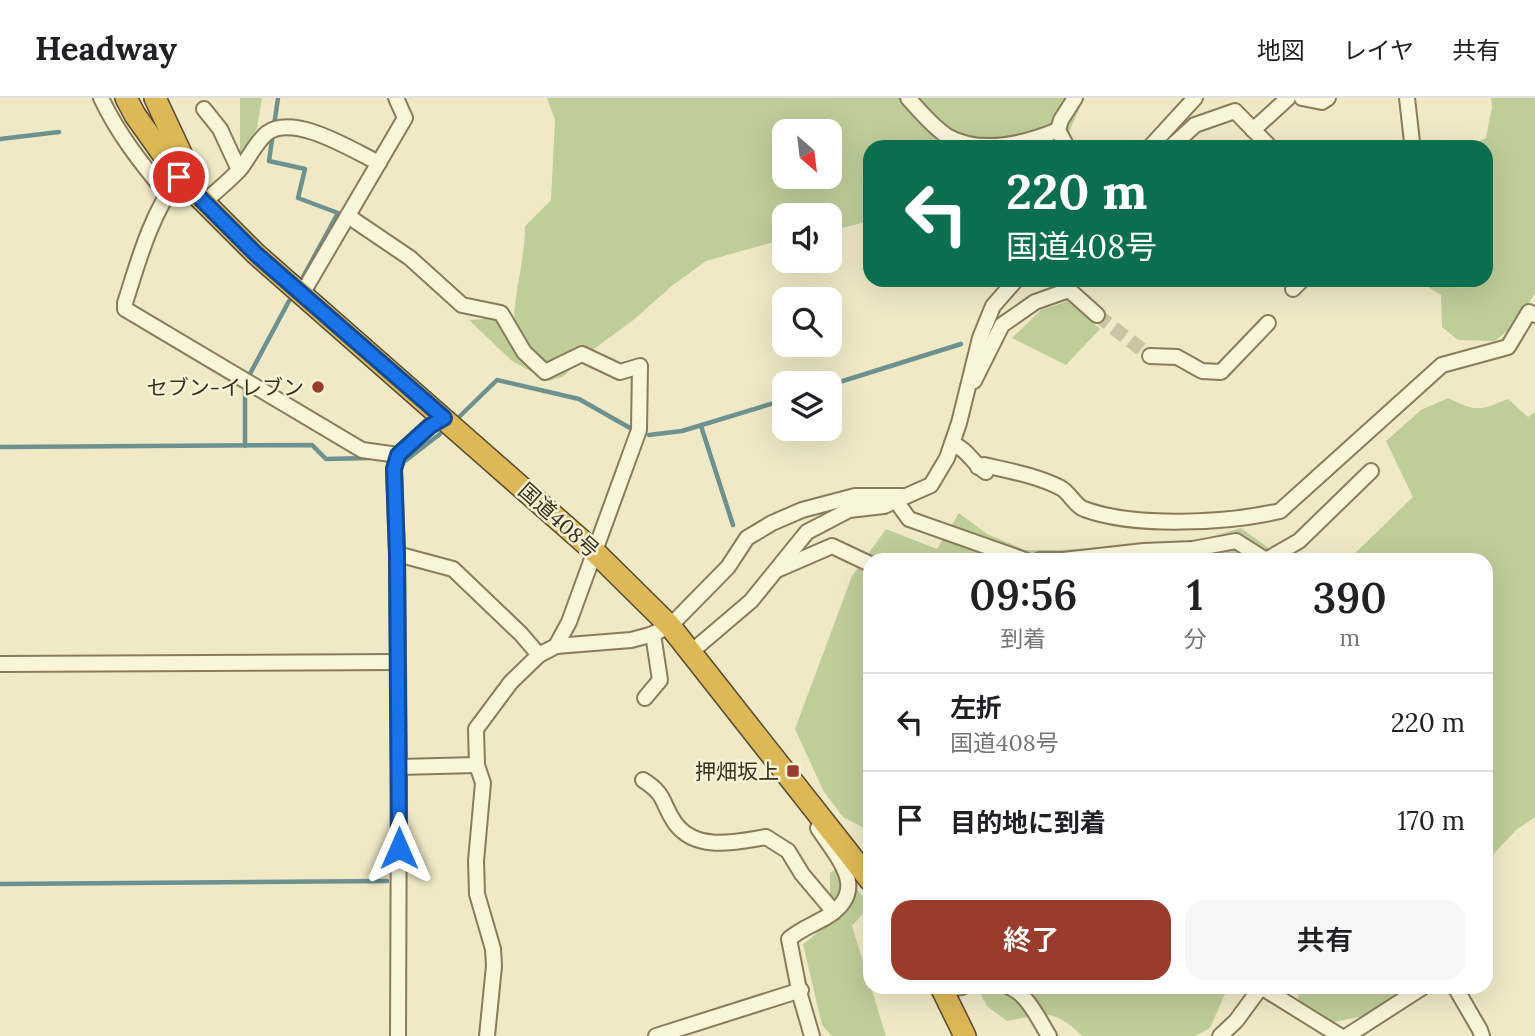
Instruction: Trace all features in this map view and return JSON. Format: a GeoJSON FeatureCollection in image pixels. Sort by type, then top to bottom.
{"type":"FeatureCollection","features":[{"type":"Feature","properties":{"kind":"highway","name":"国道408号"},"geometry":{"type":"LineString","coordinates":[[126,98],[173,185],[205,201]]}},
{"type":"Feature","properties":{"kind":"highway","name":"国道408号"},"geometry":{"type":"LineString","coordinates":[[155,98],[205,201],[256,254],[595,552],[662,630],[691,652],[863,871]]}},
{"type":"Feature","properties":{"kind":"highway"},"geometry":{"type":"LineString","coordinates":[[951,994],[965,1036]]}},
{"type":"Feature","properties":{"kind":"street"},"geometry":{"type":"LineString","coordinates":[[101,98],[113,123],[137,159],[173,185],[149,229],[125,309],[362,450],[398,455]]}},
{"type":"Feature","properties":{"kind":"street"},"geometry":{"type":"LineString","coordinates":[[302,294],[405,118],[396,98]]}},
{"type":"Feature","properties":{"kind":"street"},"geometry":{"type":"LineString","coordinates":[[1063,140],[1058,130],[1075,98]]}},
{"type":"Feature","properties":{"kind":"street"},"geometry":{"type":"LineString","coordinates":[[1156,140],[1195,98]]}},
{"type":"Feature","properties":{"kind":"street"},"geometry":{"type":"LineString","coordinates":[[1253,130],[1288,98]]}},
{"type":"Feature","properties":{"kind":"street"},"geometry":{"type":"LineString","coordinates":[[1302,98],[1322,102],[1328,98]]}},
{"type":"Feature","properties":{"kind":"street"},"geometry":{"type":"LineString","coordinates":[[1407,98],[1412,140]]}},
{"type":"Feature","properties":{"kind":"street"},"geometry":{"type":"LineString","coordinates":[[911,99],[936,127],[958,140]]}},
{"type":"Feature","properties":{"kind":"street"},"geometry":{"type":"LineString","coordinates":[[204,109],[220,129],[239,170]]}},
{"type":"Feature","properties":{"kind":"street"},"geometry":{"type":"LineString","coordinates":[[1179,140],[1195,125],[1235,111],[1263,140]]}},
{"type":"Feature","properties":{"kind":"street"},"geometry":{"type":"LineString","coordinates":[[205,201],[239,170],[271,131],[292,127],[311,131],[379,163]]}},
{"type":"Feature","properties":{"kind":"street"},"geometry":{"type":"LineString","coordinates":[[1026,140],[1058,130]]}},
{"type":"Feature","properties":{"kind":"street"},"geometry":{"type":"LineString","coordinates":[[348,216],[410,258],[462,305],[501,313],[524,352],[545,372],[582,354],[620,372],[640,366],[639,430],[569,622],[556,646]]}},
{"type":"Feature","properties":{"kind":"street"},"geometry":{"type":"LineString","coordinates":[[691,652],[744,608],[807,532],[849,510],[884,506],[931,485],[939,475],[952,444],[980,338],[993,306],[1010,287]]}},
{"type":"Feature","properties":{"kind":"street"},"geometry":{"type":"LineString","coordinates":[[966,390],[977,378],[1002,326],[1035,302],[1069,290],[1097,315]]}},
{"type":"Feature","properties":{"kind":"street"},"geometry":{"type":"LineString","coordinates":[[952,444],[960,447],[978,467],[984,465],[1050,482],[1067,491],[1082,509],[1135,521],[1248,518],[1280,511],[1442,365],[1508,347],[1530,312],[1535,315]]}},
{"type":"Feature","properties":{"kind":"street"},"geometry":{"type":"LineString","coordinates":[[1150,356],[1177,357],[1202,371],[1221,372],[1268,323]]}},
{"type":"Feature","properties":{"kind":"street"},"geometry":{"type":"LineString","coordinates":[[398,1036],[399,767],[394,469],[398,455],[430,426],[444,418]]}},
{"type":"Feature","properties":{"kind":"street"},"geometry":{"type":"LineString","coordinates":[[1278,553],[1299,541],[1371,471]]}},
{"type":"Feature","properties":{"kind":"street"},"geometry":{"type":"LineString","coordinates":[[487,1036],[494,966],[493,949],[477,894],[475,861],[483,783],[477,765],[476,729],[511,682],[539,655],[556,646],[631,640],[662,630],[728,567],[747,538],[772,523],[802,510],[855,496],[901,498]]}},
{"type":"Feature","properties":{"kind":"street"},"geometry":{"type":"LineString","coordinates":[[901,498],[909,519],[1005,553]]}},
{"type":"Feature","properties":{"kind":"street"},"geometry":{"type":"LineString","coordinates":[[1125,553],[1193,549],[1236,541],[1255,553]]}},
{"type":"Feature","properties":{"kind":"street"},"geometry":{"type":"LineString","coordinates":[[778,569],[832,546],[863,561]]}},
{"type":"Feature","properties":{"kind":"street"},"geometry":{"type":"LineString","coordinates":[[397,554],[453,569],[521,634],[539,655]]}},
{"type":"Feature","properties":{"kind":"street"},"geometry":{"type":"LineString","coordinates":[[645,698],[660,680],[662,630]]}},
{"type":"Feature","properties":{"kind":"street"},"geometry":{"type":"LineString","coordinates":[[0,664],[398,662]]}},
{"type":"Feature","properties":{"kind":"street"},"geometry":{"type":"LineString","coordinates":[[399,767],[477,765]]}},
{"type":"Feature","properties":{"kind":"street"},"geometry":{"type":"LineString","coordinates":[[782,769],[847,875],[850,885],[845,902],[834,912],[789,939],[812,1036]]}},
{"type":"Feature","properties":{"kind":"street"},"geometry":{"type":"LineString","coordinates":[[643,780],[658,790],[675,823],[691,838],[727,844],[766,837],[788,851],[802,874],[834,912]]}},
{"type":"Feature","properties":{"kind":"street"},"geometry":{"type":"LineString","coordinates":[[656,1036],[801,990]]}},
{"type":"Feature","properties":{"kind":"street"},"geometry":{"type":"LineString","coordinates":[[1021,994],[1049,1036]]}},
{"type":"Feature","properties":{"kind":"street"},"geometry":{"type":"LineString","coordinates":[[1220,1036],[1236,1021],[1256,994]]}},
{"type":"Feature","properties":{"kind":"street"},"geometry":{"type":"LineString","coordinates":[[1271,994],[1340,1036]]}},
{"type":"Feature","properties":{"kind":"street"},"geometry":{"type":"LineString","coordinates":[[1348,1036],[1412,994]]}},
{"type":"Feature","properties":{"kind":"street"},"geometry":{"type":"LineString","coordinates":[[1459,994],[1482,1036]]}},
{"type":"Feature","properties":{"kind":"green space"},"geometry":{"type":"Polygon","coordinates":[[[240,98],[262,98],[257,128],[240,159],[240,98]]]}},
{"type":"Feature","properties":{"kind":"green space"},"geometry":{"type":"Polygon","coordinates":[[[547,98],[1084,98],[1069,132],[1060,140],[863,140],[863,223],[842,228],[842,203],[772,203],[772,242],[706,261],[587,354],[564,376],[549,381],[512,361],[469,320],[514,317],[525,226],[551,200],[555,120],[547,98]]]}},
{"type":"Feature","properties":{"kind":"green space"},"geometry":{"type":"Polygon","coordinates":[[[1491,98],[1535,98],[1535,293],[1517,323],[1495,341],[1458,340],[1442,327],[1441,295],[1428,287],[1493,287],[1493,140],[1482,140],[1486,138],[1492,107],[1491,98]]]}},
{"type":"Feature","properties":{"kind":"green space"},"geometry":{"type":"Polygon","coordinates":[[[1068,301],[1100,329],[1066,365],[1012,338],[1041,310],[1068,301]]]}},
{"type":"Feature","properties":{"kind":"green space"},"geometry":{"type":"Polygon","coordinates":[[[1448,398],[1472,408],[1490,406],[1508,399],[1528,417],[1535,412],[1535,817],[1516,830],[1493,855],[1493,553],[1355,553],[1413,497],[1386,441],[1421,410],[1448,398]]]}},
{"type":"Feature","properties":{"kind":"green space"},"geometry":{"type":"Polygon","coordinates":[[[959,513],[987,534],[1025,550],[1196,541],[1241,528],[1275,553],[869,553],[886,529],[937,549],[959,513]]]}},
{"type":"Feature","properties":{"kind":"green space"},"geometry":{"type":"Polygon","coordinates":[[[863,561],[863,827],[843,817],[824,792],[795,729],[852,576],[863,561]]]}},
{"type":"Feature","properties":{"kind":"green space"},"geometry":{"type":"Polygon","coordinates":[[[839,867],[863,896],[863,913],[852,926],[863,962],[863,994],[873,994],[886,1036],[832,1036],[822,1025],[803,944],[813,937],[825,921],[829,904],[830,873],[839,867]]]}},
{"type":"Feature","properties":{"kind":"green space"},"geometry":{"type":"Polygon","coordinates":[[[981,994],[1225,994],[1210,1028],[1195,1036],[1082,1036],[1063,1020],[1055,1017],[1039,1015],[1007,1021],[987,1006],[981,994]]]}},
{"type":"Feature","properties":{"kind":"green space"},"geometry":{"type":"Polygon","coordinates":[[[1298,994],[1397,994],[1364,1016],[1329,1023],[1301,1019],[1298,994]]]}},
{"type":"Feature","properties":{"kind":"waterway"},"geometry":{"type":"LineString","coordinates":[[278,98],[269,161],[305,169],[298,198],[338,213],[303,277]]}},
{"type":"Feature","properties":{"kind":"waterway"},"geometry":{"type":"LineString","coordinates":[[0,139],[59,132]]}},
{"type":"Feature","properties":{"kind":"waterway"},"geometry":{"type":"LineString","coordinates":[[245,446],[245,383],[289,301]]}},
{"type":"Feature","properties":{"kind":"waterway"},"geometry":{"type":"LineString","coordinates":[[842,381],[961,344]]}},
{"type":"Feature","properties":{"kind":"waterway"},"geometry":{"type":"LineString","coordinates":[[460,416],[497,380],[579,399],[630,428]]}},
{"type":"Feature","properties":{"kind":"waterway"},"geometry":{"type":"LineString","coordinates":[[649,435],[682,431],[772,404]]}},
{"type":"Feature","properties":{"kind":"waterway"},"geometry":{"type":"LineString","coordinates":[[701,426],[733,525]]}},
{"type":"Feature","properties":{"kind":"waterway"},"geometry":{"type":"LineString","coordinates":[[401,464],[440,434]]}},
{"type":"Feature","properties":{"kind":"waterway"},"geometry":{"type":"LineString","coordinates":[[0,447],[312,445],[326,459],[370,458]]}},
{"type":"Feature","properties":{"kind":"waterway"},"geometry":{"type":"LineString","coordinates":[[0,884],[387,881]]}},
{"type":"Feature","properties":{"kind":"tunnel"},"geometry":{"type":"LineString","coordinates":[[1097,315],[1150,356]]}},
{"type":"Feature","properties":{"kind":"place","name":"セブン-イレブン"},"geometry":{"type":"Point","coordinates":[318,387]}},
{"type":"Feature","properties":{"kind":"place","name":"押畑坂上"},"geometry":{"type":"Point","coordinates":[793,771]}},
{"type":"Feature","properties":{"kind":"route"},"geometry":{"type":"LineString","coordinates":[[179,177],[256,254],[444,418],[430,426],[398,455],[394,469],[399,848]]}}]}
